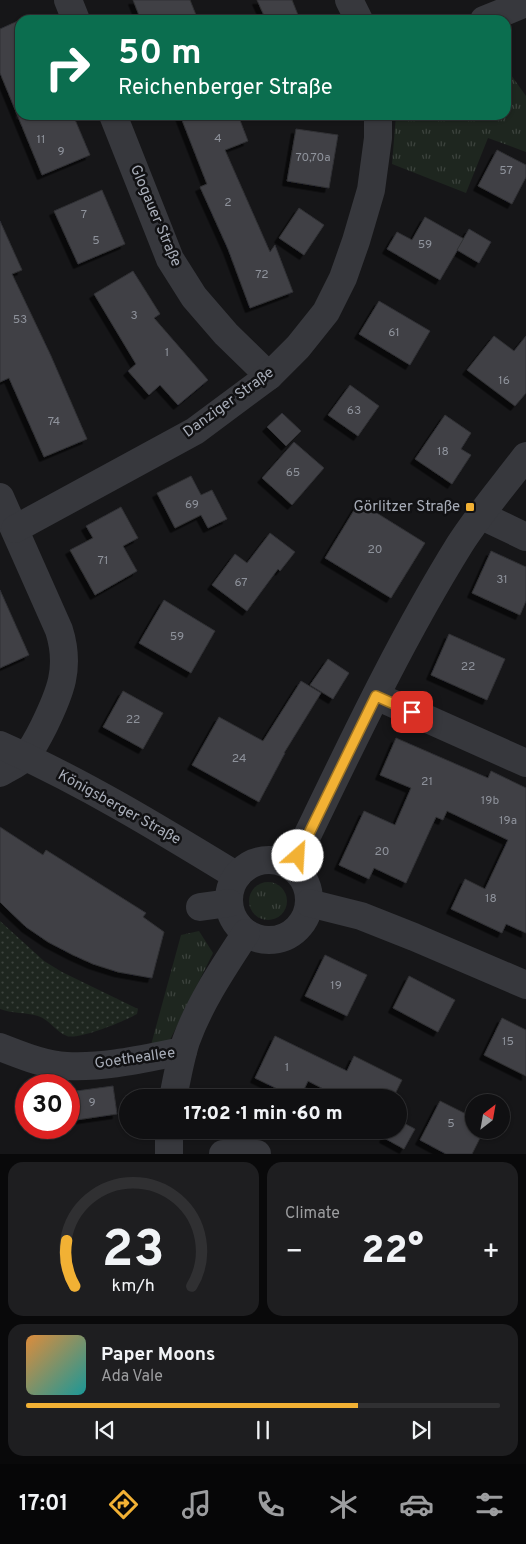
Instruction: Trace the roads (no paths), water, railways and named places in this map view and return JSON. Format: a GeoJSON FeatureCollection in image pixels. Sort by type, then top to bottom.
{"type":"FeatureCollection","features":[{"type":"Feature","properties":{"kind":"street"},"geometry":{"type":"LineString","coordinates":[[68,0],[74,15]]}},
{"type":"Feature","properties":{"kind":"street"},"geometry":{"type":"LineString","coordinates":[[349,0],[356,15]]}},
{"type":"Feature","properties":{"kind":"street"},"geometry":{"type":"LineString","coordinates":[[496,15],[526,3]]}},
{"type":"Feature","properties":{"kind":"street","name":"Glogauer Straße"},"geometry":{"type":"LineString","coordinates":[[115,120],[170,259],[194,297],[226,334],[269,376]]}},
{"type":"Feature","properties":{"kind":"street","name":"Danziger Straße"},"geometry":{"type":"LineString","coordinates":[[15,529],[195,431],[269,376],[298,347],[326,312],[343,278],[371,190],[378,138],[378,120]]}},
{"type":"Feature","properties":{"kind":"street"},"geometry":{"type":"LineString","coordinates":[[292,867],[376,696],[420,614],[460,544],[526,456]]}},
{"type":"Feature","properties":{"kind":"street"},"geometry":{"type":"LineString","coordinates":[[0,498],[59,630],[64,645],[65,659],[61,687],[40,733],[25,757],[0,773]]}},
{"type":"Feature","properties":{"kind":"street"},"geometry":{"type":"LineString","coordinates":[[480,515],[526,537]]}},
{"type":"Feature","properties":{"kind":"street"},"geometry":{"type":"LineString","coordinates":[[376,696],[526,764]]}},
{"type":"Feature","properties":{"kind":"street","name":"Königsberger Straße"},"geometry":{"type":"LineString","coordinates":[[0,746],[135,814],[237,876]]}},
{"type":"Feature","properties":{"kind":"street"},"geometry":{"type":"LineString","coordinates":[[269,860],[281,862],[292,867],[304,880],[308,889],[309,903],[302,923],[289,935],[280,939],[263,940],[246,933],[234,920],[229,902],[232,884],[237,876],[246,867],[257,862],[269,860]]}},
{"type":"Feature","properties":{"kind":"street"},"geometry":{"type":"LineString","coordinates":[[200,908],[229,902]]}},
{"type":"Feature","properties":{"kind":"street"},"geometry":{"type":"LineString","coordinates":[[309,903],[361,916],[526,985]]}},
{"type":"Feature","properties":{"kind":"street","name":"Goetheallee"},"geometry":{"type":"LineString","coordinates":[[175,1089],[183,1051],[197,1017],[207,996],[246,933]]}},
{"type":"Feature","properties":{"kind":"street","name":"Goetheallee"},"geometry":{"type":"LineString","coordinates":[[0,1047],[32,1060],[66,1066],[96,1065],[183,1051]]}},
{"type":"Feature","properties":{"kind":"street"},"geometry":{"type":"LineString","coordinates":[[169,1139],[169,1154]]}},
{"type":"Feature","properties":{"kind":"street"},"geometry":{"type":"LineString","coordinates":[[223,1154],[257,1154]]}},
{"type":"Feature","properties":{"kind":"place","name":"Görlitzer Straße"},"geometry":{"type":"Point","coordinates":[470,507]}}]}
